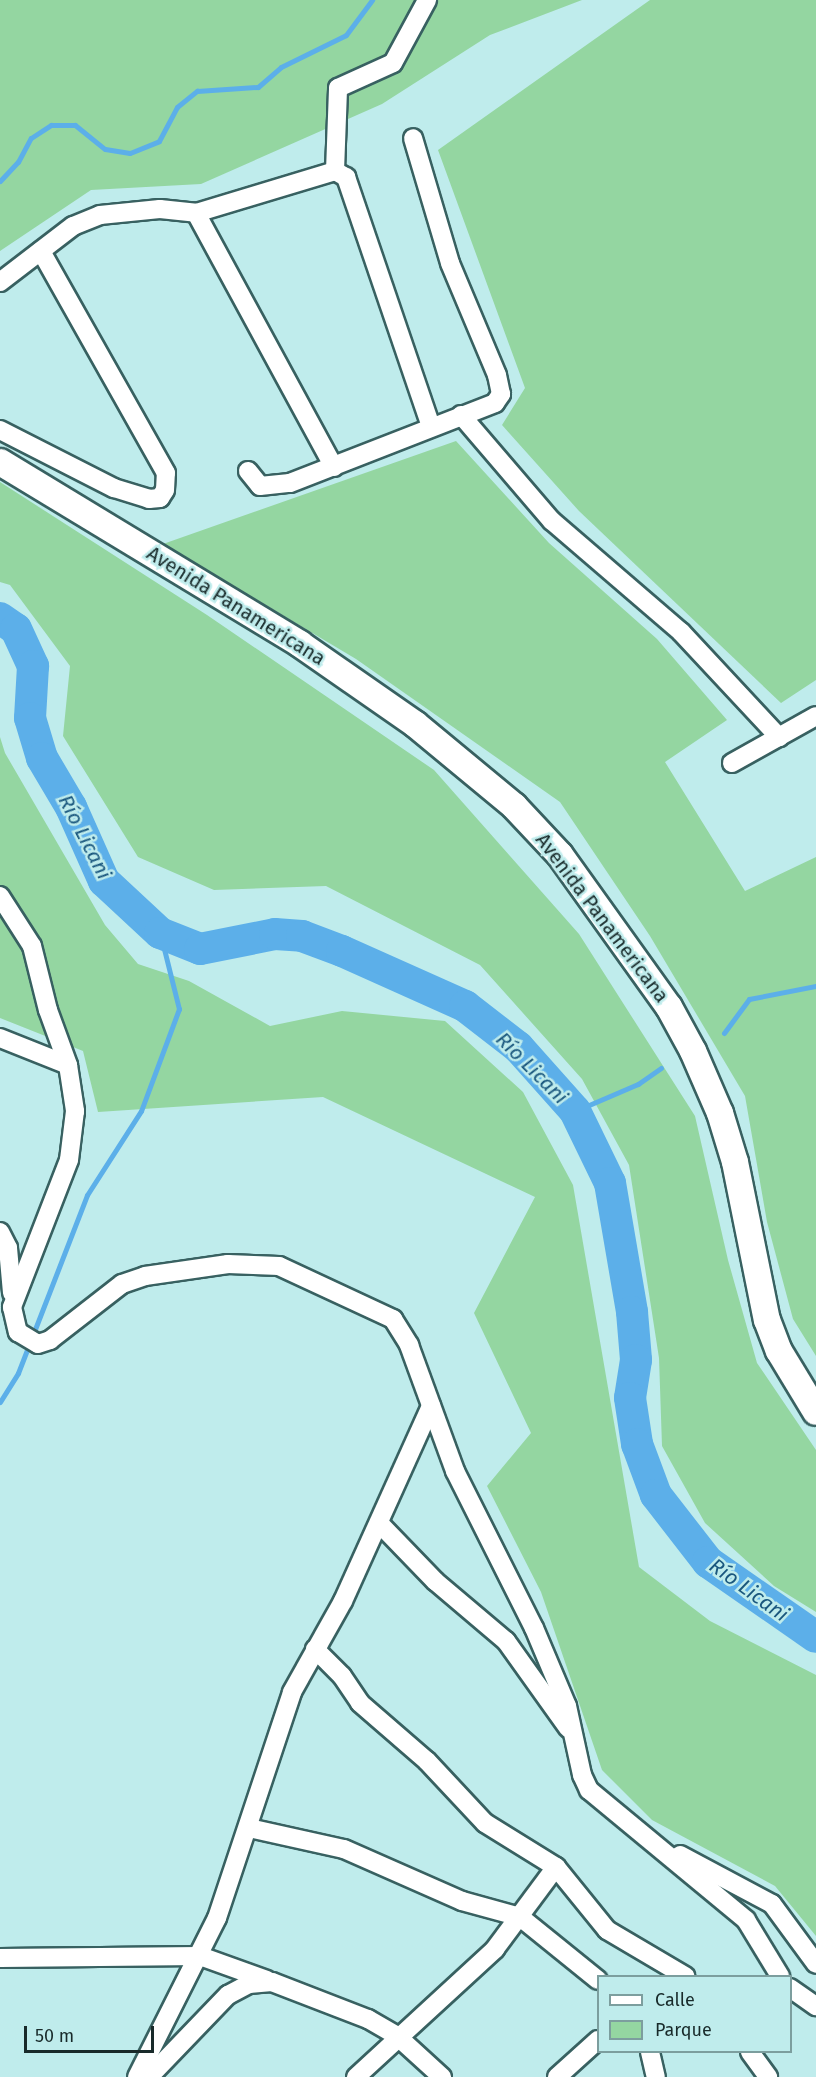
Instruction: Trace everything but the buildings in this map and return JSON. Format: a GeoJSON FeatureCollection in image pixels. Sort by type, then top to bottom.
{"type":"FeatureCollection","features":[{"type":"Feature","properties":{"kind":"main road","name":"Avenida Panamericana"},"geometry":{"type":"LineString","coordinates":[[0,462],[300,644],[415,723],[514,806],[560,855],[669,1006],[693,1051],[720,1113],[735,1162],[767,1320],[788,1368],[816,1412]]}},
{"type":"Feature","properties":{"kind":"street"},"geometry":{"type":"LineString","coordinates":[[335,171],[338,88],[393,63],[427,0]]}},
{"type":"Feature","properties":{"kind":"street"},"geometry":{"type":"LineString","coordinates":[[248,471],[260,486],[274,488],[495,403],[501,394],[497,375],[450,263],[413,138]]}},
{"type":"Feature","properties":{"kind":"street"},"geometry":{"type":"LineString","coordinates":[[0,282],[73,226],[100,215],[160,209],[196,213],[335,171],[346,177],[431,427]]}},
{"type":"Feature","properties":{"kind":"street"},"geometry":{"type":"LineString","coordinates":[[196,213],[334,466]]}},
{"type":"Feature","properties":{"kind":"street"},"geometry":{"type":"LineString","coordinates":[[0,430],[114,488],[149,499],[160,498],[165,490],[165,473],[41,251]]}},
{"type":"Feature","properties":{"kind":"street"},"geometry":{"type":"LineString","coordinates":[[462,415],[552,521],[681,632],[779,737]]}},
{"type":"Feature","properties":{"kind":"street"},"geometry":{"type":"LineString","coordinates":[[732,763],[816,716]]}},
{"type":"Feature","properties":{"kind":"street"},"geometry":{"type":"LineString","coordinates":[[0,896],[32,946],[48,1010],[68,1065],[75,1111],[69,1160],[12,1307]]}},
{"type":"Feature","properties":{"kind":"street"},"geometry":{"type":"LineString","coordinates":[[0,1038],[68,1065]]}},
{"type":"Feature","properties":{"kind":"street"},"geometry":{"type":"LineString","coordinates":[[0,1232],[8,1248],[12,1307],[18,1332],[38,1344],[65,1330],[98,1299],[145,1276],[228,1264],[279,1266],[393,1319],[410,1346],[455,1471],[534,1628],[577,1739],[582,1775],[589,1790],[746,1920],[779,1975]]}},
{"type":"Feature","properties":{"kind":"street"},"geometry":{"type":"LineString","coordinates":[[137,2077],[200,1956],[232,1880],[292,1692],[379,1523],[431,1406]]}},
{"type":"Feature","properties":{"kind":"street"},"geometry":{"type":"LineString","coordinates":[[379,1523],[435,1581],[506,1641],[577,1739]]}},
{"type":"Feature","properties":{"kind":"street"},"geometry":{"type":"LineString","coordinates":[[315,1649],[342,1676],[360,1703],[442,1776],[485,1823],[556,1867],[607,1930],[682,1975]]}},
{"type":"Feature","properties":{"kind":"street"},"geometry":{"type":"LineString","coordinates":[[249,1828],[344,1849],[462,1901],[520,1917],[597,1979]]}},
{"type":"Feature","properties":{"kind":"street"},"geometry":{"type":"LineString","coordinates":[[644,1837],[740,1884],[772,1904],[816,1964]]}},
{"type":"Feature","properties":{"kind":"street"},"geometry":{"type":"LineString","coordinates":[[356,2077],[495,1949],[556,1867]]}},
{"type":"Feature","properties":{"kind":"street"},"geometry":{"type":"LineString","coordinates":[[0,1958],[200,1956],[368,2019],[398,2036],[442,2077]]}},
{"type":"Feature","properties":{"kind":"street"},"geometry":{"type":"LineString","coordinates":[[149,2077],[228,1995],[249,1984],[272,1982]]}},
{"type":"Feature","properties":{"kind":"street"},"geometry":{"type":"LineString","coordinates":[[792,1989],[816,2006]]}},
{"type":"Feature","properties":{"kind":"street"},"geometry":{"type":"LineString","coordinates":[[557,2077],[597,2041]]}},
{"type":"Feature","properties":{"kind":"street"},"geometry":{"type":"LineString","coordinates":[[650,2053],[656,2077]]}},
{"type":"Feature","properties":{"kind":"street"},"geometry":{"type":"LineString","coordinates":[[748,2053],[754,2077]]}},
{"type":"Feature","properties":{"kind":"street"},"geometry":{"type":"LineString","coordinates":[[749,2053],[768,2077]]}},
{"type":"Feature","properties":{"kind":"green space"},"geometry":{"type":"Polygon","coordinates":[[[0,0],[582,0],[490,35],[382,104],[201,184],[91,190],[0,251],[0,0]]]}},
{"type":"Feature","properties":{"kind":"green space"},"geometry":{"type":"Polygon","coordinates":[[[650,0],[816,0],[816,680],[781,703],[579,511],[502,425],[525,388],[438,150],[650,0]]]}},
{"type":"Feature","properties":{"kind":"green space"},"geometry":{"type":"Polygon","coordinates":[[[456,441],[549,543],[657,639],[727,720],[665,762],[745,891],[816,857],[816,1356],[793,1319],[767,1222],[745,1096],[650,936],[560,802],[356,659],[163,544],[456,441]]]}},
{"type":"Feature","properties":{"kind":"green space"},"geometry":{"type":"Polygon","coordinates":[[[0,482],[207,615],[434,770],[579,934],[695,1116],[728,1260],[757,1363],[816,1450],[816,1612],[774,1586],[705,1523],[662,1446],[659,1358],[629,1165],[582,1079],[480,965],[326,886],[214,890],[138,857],[63,736],[70,666],[10,585],[0,582],[0,482]]]}},
{"type":"Feature","properties":{"kind":"green space"},"geometry":{"type":"Polygon","coordinates":[[[0,737],[5,753],[105,925],[138,964],[189,981],[270,1026],[342,1011],[445,1021],[523,1092],[573,1185],[639,1567],[710,1621],[816,1675],[816,1936],[775,1886],[652,1820],[602,1770],[541,1592],[487,1486],[531,1433],[474,1313],[535,1197],[323,1097],[98,1112],[83,1051],[0,1018],[0,737]]]}},
{"type":"Feature","properties":{"kind":"waterway"},"geometry":{"type":"LineString","coordinates":[[0,181],[18,162],[31,138],[51,125],[75,125],[105,149],[130,153],[159,141],[177,107],[197,91],[258,87],[281,67],[346,35],[372,0]]}},
{"type":"Feature","properties":{"kind":"waterway","name":"Río Licani"},"geometry":{"type":"LineString","coordinates":[[0,618],[16,629],[33,666],[30,718],[42,758],[71,807],[104,881],[160,933],[200,949],[275,934],[302,936],[342,951],[465,1006],[518,1047],[575,1111],[610,1183],[632,1312],[636,1360],[630,1398],[637,1444],[656,1495],[708,1562],[816,1637]]}},
{"type":"Feature","properties":{"kind":"waterway"},"geometry":{"type":"LineString","coordinates":[[0,1402],[18,1373],[87,1195],[141,1111],[179,1009],[160,933]]}},
{"type":"Feature","properties":{"kind":"waterway"},"geometry":{"type":"LineString","coordinates":[[724,1033],[749,999],[816,986]]}},
{"type":"Feature","properties":{"kind":"waterway"},"geometry":{"type":"LineString","coordinates":[[575,1111],[638,1084],[661,1068]]}}]}
